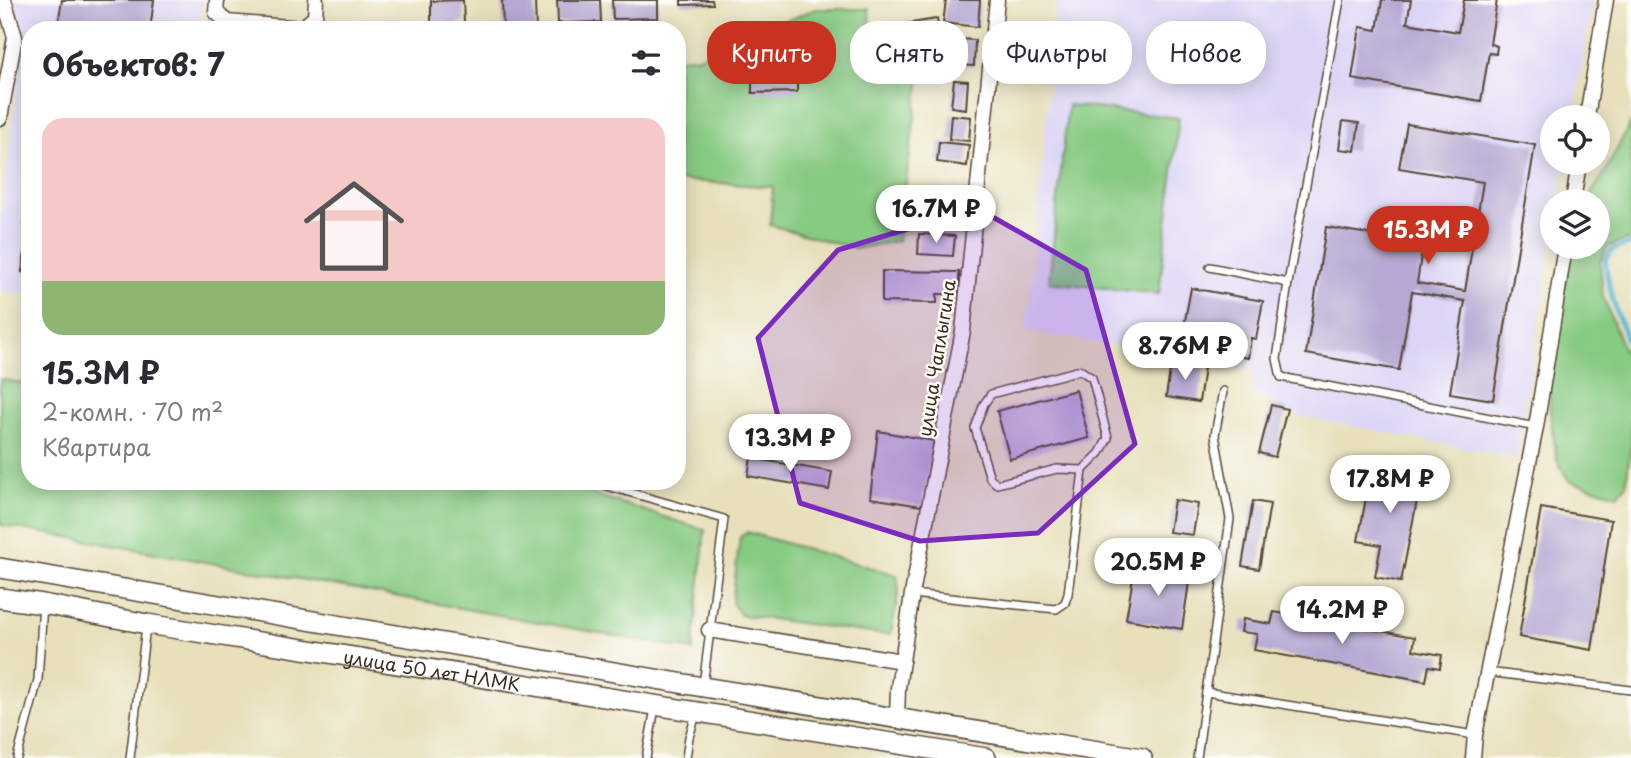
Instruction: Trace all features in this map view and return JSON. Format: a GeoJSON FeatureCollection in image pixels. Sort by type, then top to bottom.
{"type":"FeatureCollection","features":[{"type":"Feature","properties":{"kind":"main road","name":"улица 50 лет НЛМК"},"geometry":{"type":"LineString","coordinates":[[0,568],[1142,758]]}},
{"type":"Feature","properties":{"kind":"main road","name":"улица 50 лет НЛМК"},"geometry":{"type":"LineString","coordinates":[[0,598],[147,624],[986,758]]}},
{"type":"Feature","properties":{"kind":"main road","name":"улица 50 лет НЛМК"},"geometry":{"type":"LineString","coordinates":[[864,739],[888,736],[895,731],[897,719]]}},
{"type":"Feature","properties":{"kind":"street"},"geometry":{"type":"LineString","coordinates":[[0,118],[15,37],[4,0]]}},
{"type":"Feature","properties":{"kind":"street"},"geometry":{"type":"LineString","coordinates":[[217,0],[216,12],[226,21]]}},
{"type":"Feature","properties":{"kind":"street"},"geometry":{"type":"LineString","coordinates":[[310,21],[315,17],[316,0]]}},
{"type":"Feature","properties":{"kind":"street","name":"улица Чаплыгина"},"geometry":{"type":"LineString","coordinates":[[897,719],[898,688],[912,594],[963,331],[997,0]]}},
{"type":"Feature","properties":{"kind":"street"},"geometry":{"type":"LineString","coordinates":[[1589,105],[1606,0]]}},
{"type":"Feature","properties":{"kind":"street"},"geometry":{"type":"LineString","coordinates":[[1473,758],[1475,735],[1536,427],[1563,259]]}},
{"type":"Feature","properties":{"kind":"street"},"geometry":{"type":"LineString","coordinates":[[709,630],[902,661]]}},
{"type":"Feature","properties":{"kind":"lane"},"geometry":{"type":"LineString","coordinates":[[1340,0],[1287,283],[1277,359],[1281,377],[1536,427]]}},
{"type":"Feature","properties":{"kind":"lane"},"geometry":{"type":"LineString","coordinates":[[1210,267],[1287,283]]}},
{"type":"Feature","properties":{"kind":"lane"},"geometry":{"type":"LineString","coordinates":[[912,594],[1056,609],[1065,603],[1083,470],[1100,453],[1108,438],[1092,378],[1080,370],[992,394],[984,404],[975,428],[989,478],[998,484],[1057,469],[1083,470]]}},
{"type":"Feature","properties":{"kind":"lane"},"geometry":{"type":"LineString","coordinates":[[1197,758],[1230,519],[1215,435],[1223,391]]}},
{"type":"Feature","properties":{"kind":"lane"},"geometry":{"type":"LineString","coordinates":[[621,490],[724,519],[703,687]]}},
{"type":"Feature","properties":{"kind":"lane"},"geometry":{"type":"LineString","coordinates":[[17,758],[38,680],[43,604]]}},
{"type":"Feature","properties":{"kind":"lane"},"geometry":{"type":"LineString","coordinates":[[130,758],[147,624]]}},
{"type":"Feature","properties":{"kind":"lane"},"geometry":{"type":"LineString","coordinates":[[1488,672],[1631,690]]}},
{"type":"Feature","properties":{"kind":"lane"},"geometry":{"type":"LineString","coordinates":[[1206,692],[1475,735]]}},
{"type":"Feature","properties":{"kind":"lane"},"geometry":{"type":"LineString","coordinates":[[646,758],[655,704]]}},
{"type":"Feature","properties":{"kind":"lane"},"geometry":{"type":"LineString","coordinates":[[686,758],[689,737],[698,711]]}},
{"type":"Feature","properties":{"kind":"highlighted area"},"geometry":{"type":"Polygon","coordinates":[[[977,208],[1086,270],[1135,444],[1038,533],[920,541],[800,503],[758,338],[838,250],[977,208]]]}},
{"type":"Feature","properties":{"kind":"shaded area"},"geometry":{"type":"Polygon","coordinates":[[[11,0],[202,0],[199,21],[21,21],[21,52],[11,0]]]}},
{"type":"Feature","properties":{"kind":"shaded area"},"geometry":{"type":"Polygon","coordinates":[[[1057,0],[1593,0],[1575,105],[1540,105],[1540,175],[1564,175],[1561,189],[1540,189],[1540,259],[1549,259],[1516,458],[1299,416],[1252,393],[1255,371],[1027,331],[1049,84],[1132,84],[1132,21],[1055,21],[1057,0]]]}},
{"type":"Feature","properties":{"kind":"shaded area"},"geometry":{"type":"Polygon","coordinates":[[[21,52],[21,294],[0,290],[0,223],[21,52]]]}},
{"type":"Feature","properties":{"kind":"green space"},"geometry":{"type":"Polygon","coordinates":[[[815,9],[869,9],[870,21],[850,21],[850,84],[919,84],[898,241],[855,249],[770,225],[773,187],[686,181],[686,58],[707,53],[707,84],[836,84],[836,21],[786,21],[815,9]]]}},
{"type":"Feature","properties":{"kind":"green space"},"geometry":{"type":"Polygon","coordinates":[[[1068,105],[1179,118],[1159,294],[1049,282],[1068,105]]]}},
{"type":"Feature","properties":{"kind":"green space"},"geometry":{"type":"Polygon","coordinates":[[[1631,122],[1631,238],[1610,246],[1610,189],[1594,189],[1603,175],[1610,175],[1610,162],[1631,122]]]}},
{"type":"Feature","properties":{"kind":"green space"},"geometry":{"type":"Polygon","coordinates":[[[1569,259],[1601,259],[1603,296],[1631,369],[1631,444],[1626,485],[1618,495],[1569,481],[1557,461],[1550,412],[1550,382],[1569,259]]]}},
{"type":"Feature","properties":{"kind":"green space"},"geometry":{"type":"Polygon","coordinates":[[[0,379],[21,383],[21,490],[580,490],[705,530],[693,650],[0,525],[0,379]]]}},
{"type":"Feature","properties":{"kind":"green space"},"geometry":{"type":"Polygon","coordinates":[[[747,532],[897,575],[899,590],[891,634],[741,615],[732,603],[740,537],[747,532]]]}},
{"type":"Feature","properties":{"kind":"building"},"geometry":{"type":"Polygon","coordinates":[[[62,0],[154,0],[151,21],[58,21],[62,0]]]}},
{"type":"Feature","properties":{"kind":"building"},"geometry":{"type":"Polygon","coordinates":[[[463,0],[464,21],[431,21],[431,1],[463,0]]]}},
{"type":"Feature","properties":{"kind":"building"},"geometry":{"type":"Polygon","coordinates":[[[502,0],[535,0],[536,21],[503,21],[502,0]]]}},
{"type":"Feature","properties":{"kind":"building"},"geometry":{"type":"Polygon","coordinates":[[[557,0],[600,0],[601,21],[558,21],[557,0]]]}},
{"type":"Feature","properties":{"kind":"building"},"geometry":{"type":"Polygon","coordinates":[[[612,0],[658,0],[658,18],[613,19],[612,0]]]}},
{"type":"Feature","properties":{"kind":"building"},"geometry":{"type":"Polygon","coordinates":[[[681,0],[712,0],[713,4],[681,5],[681,0]]]}},
{"type":"Feature","properties":{"kind":"building"},"geometry":{"type":"Polygon","coordinates":[[[946,0],[980,0],[978,27],[968,26],[968,21],[943,21],[946,0]]]}},
{"type":"Feature","properties":{"kind":"building"},"geometry":{"type":"Polygon","coordinates":[[[1382,0],[1411,0],[1407,23],[1458,32],[1464,0],[1497,0],[1490,44],[1497,46],[1496,54],[1489,53],[1481,101],[1352,79],[1360,27],[1377,30],[1382,0]]]}},
{"type":"Feature","properties":{"kind":"building"},"geometry":{"type":"Polygon","coordinates":[[[968,40],[975,40],[974,66],[968,66],[968,40]]]}},
{"type":"Feature","properties":{"kind":"building"},"geometry":{"type":"Polygon","coordinates":[[[752,84],[797,84],[797,92],[752,93],[752,84]]]}},
{"type":"Feature","properties":{"kind":"building"},"geometry":{"type":"Polygon","coordinates":[[[954,84],[968,84],[966,109],[951,107],[954,84]]]}},
{"type":"Feature","properties":{"kind":"building"},"geometry":{"type":"Polygon","coordinates":[[[951,115],[971,117],[969,141],[949,139],[951,115]]]}},
{"type":"Feature","properties":{"kind":"building"},"geometry":{"type":"Polygon","coordinates":[[[1343,121],[1359,123],[1355,151],[1339,149],[1343,121]]]}},
{"type":"Feature","properties":{"kind":"building"},"geometry":{"type":"Polygon","coordinates":[[[1407,124],[1535,145],[1493,400],[1450,393],[1465,301],[1412,292],[1399,370],[1306,354],[1326,227],[1423,243],[1417,283],[1465,291],[1483,182],[1399,168],[1407,124]]]}},
{"type":"Feature","properties":{"kind":"building"},"geometry":{"type":"Polygon","coordinates":[[[939,142],[969,145],[967,166],[937,162],[939,142]]]}},
{"type":"Feature","properties":{"kind":"building"},"geometry":{"type":"Polygon","coordinates":[[[933,192],[960,195],[957,219],[931,216],[933,192]]]}},
{"type":"Feature","properties":{"kind":"building"},"geometry":{"type":"Polygon","coordinates":[[[919,234],[955,236],[953,256],[918,254],[919,234]]]}},
{"type":"Feature","properties":{"kind":"building"},"geometry":{"type":"Polygon","coordinates":[[[882,271],[959,272],[959,294],[937,294],[937,303],[882,302],[882,271]]]}},
{"type":"Feature","properties":{"kind":"building"},"geometry":{"type":"Polygon","coordinates":[[[1191,288],[1263,301],[1256,339],[1251,338],[1248,358],[1219,352],[1217,360],[1195,356],[1200,329],[1184,326],[1191,288]]]}},
{"type":"Feature","properties":{"kind":"building"},"geometry":{"type":"Polygon","coordinates":[[[1171,363],[1204,368],[1199,402],[1166,397],[1171,363]]]}},
{"type":"Feature","properties":{"kind":"building"},"geometry":{"type":"Polygon","coordinates":[[[1076,390],[1089,438],[1010,459],[997,411],[1076,390]]]}},
{"type":"Feature","properties":{"kind":"building"},"geometry":{"type":"Polygon","coordinates":[[[1271,405],[1287,409],[1275,457],[1259,453],[1271,405]]]}},
{"type":"Feature","properties":{"kind":"building"},"geometry":{"type":"Polygon","coordinates":[[[878,431],[934,441],[922,506],[870,498],[878,431]]]}},
{"type":"Feature","properties":{"kind":"building"},"geometry":{"type":"Polygon","coordinates":[[[751,458],[832,472],[829,490],[748,476],[751,458]]]}},
{"type":"Feature","properties":{"kind":"building"},"geometry":{"type":"Polygon","coordinates":[[[1373,460],[1423,470],[1401,582],[1375,577],[1381,545],[1358,541],[1373,460]]]}},
{"type":"Feature","properties":{"kind":"building"},"geometry":{"type":"Polygon","coordinates":[[[1174,500],[1198,504],[1193,535],[1169,532],[1174,500]]]}},
{"type":"Feature","properties":{"kind":"building"},"geometry":{"type":"Polygon","coordinates":[[[1253,501],[1270,504],[1259,569],[1242,566],[1253,501]]]}},
{"type":"Feature","properties":{"kind":"building"},"geometry":{"type":"Polygon","coordinates":[[[1541,508],[1611,520],[1592,650],[1519,637],[1541,508]]]}},
{"type":"Feature","properties":{"kind":"building"},"geometry":{"type":"Polygon","coordinates":[[[1135,566],[1190,576],[1182,629],[1126,619],[1135,566]]]}},
{"type":"Feature","properties":{"kind":"building"},"geometry":{"type":"Polygon","coordinates":[[[1274,612],[1415,637],[1413,650],[1442,655],[1440,668],[1429,666],[1426,681],[1254,650],[1257,634],[1241,632],[1243,619],[1271,624],[1274,612]]]}},
{"type":"Feature","properties":{"kind":"waterway"},"geometry":{"type":"LineString","coordinates":[[1631,243],[1612,250],[1605,260],[1615,306],[1631,350]]}}]}
